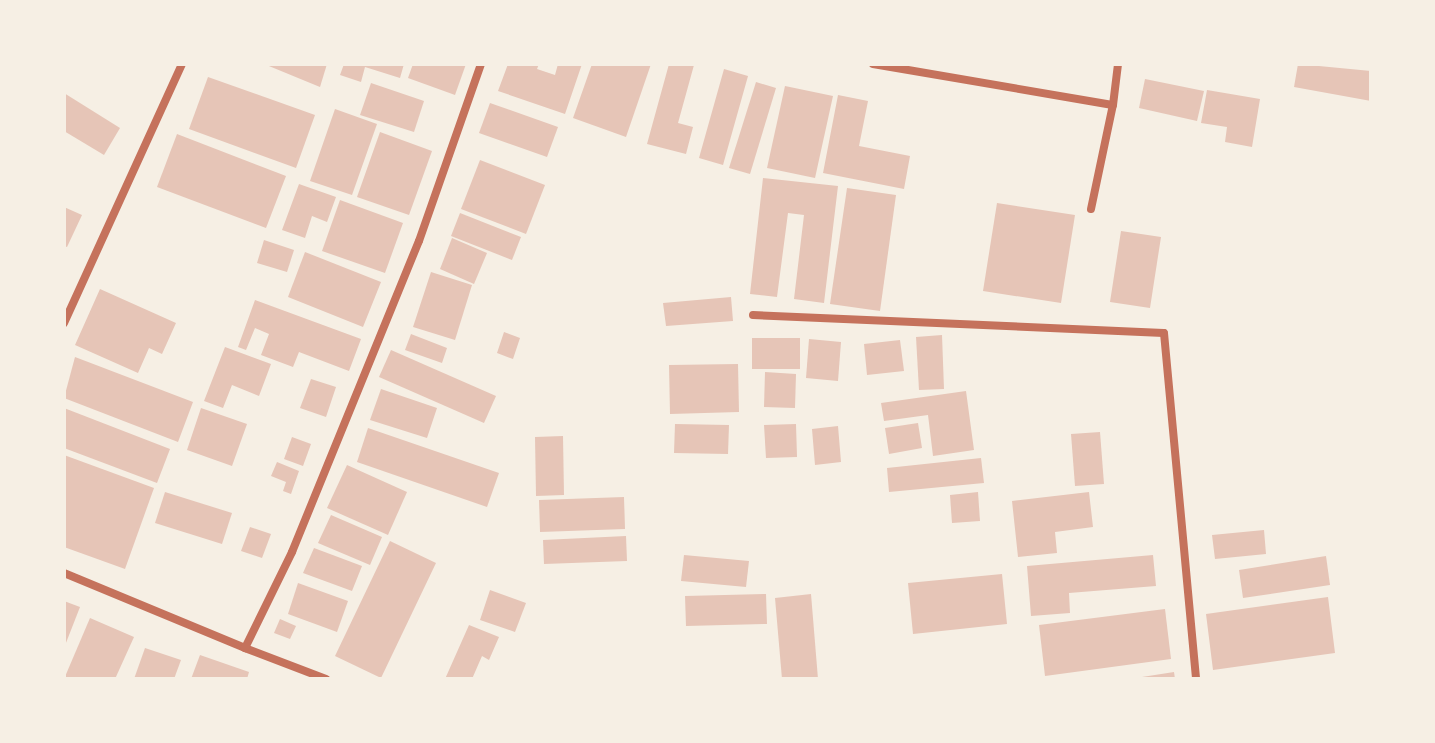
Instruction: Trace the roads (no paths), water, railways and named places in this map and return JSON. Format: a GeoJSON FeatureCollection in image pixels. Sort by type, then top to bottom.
{"type":"FeatureCollection","features":[{"type":"Feature","properties":{"kind":"street"},"geometry":{"type":"LineString","coordinates":[[64,323],[182,64]]}},
{"type":"Feature","properties":{"kind":"street"},"geometry":{"type":"LineString","coordinates":[[245,648],[292,552],[419,241],[481,64]]}},
{"type":"Feature","properties":{"kind":"street"},"geometry":{"type":"LineString","coordinates":[[873,64],[1113,105]]}},
{"type":"Feature","properties":{"kind":"street"},"geometry":{"type":"LineString","coordinates":[[1091,209],[1113,105],[1118,64]]}},
{"type":"Feature","properties":{"kind":"street"},"geometry":{"type":"LineString","coordinates":[[753,315],[1164,333],[1196,679]]}},
{"type":"Feature","properties":{"kind":"street"},"geometry":{"type":"LineString","coordinates":[[64,573],[326,679]]}}]}
